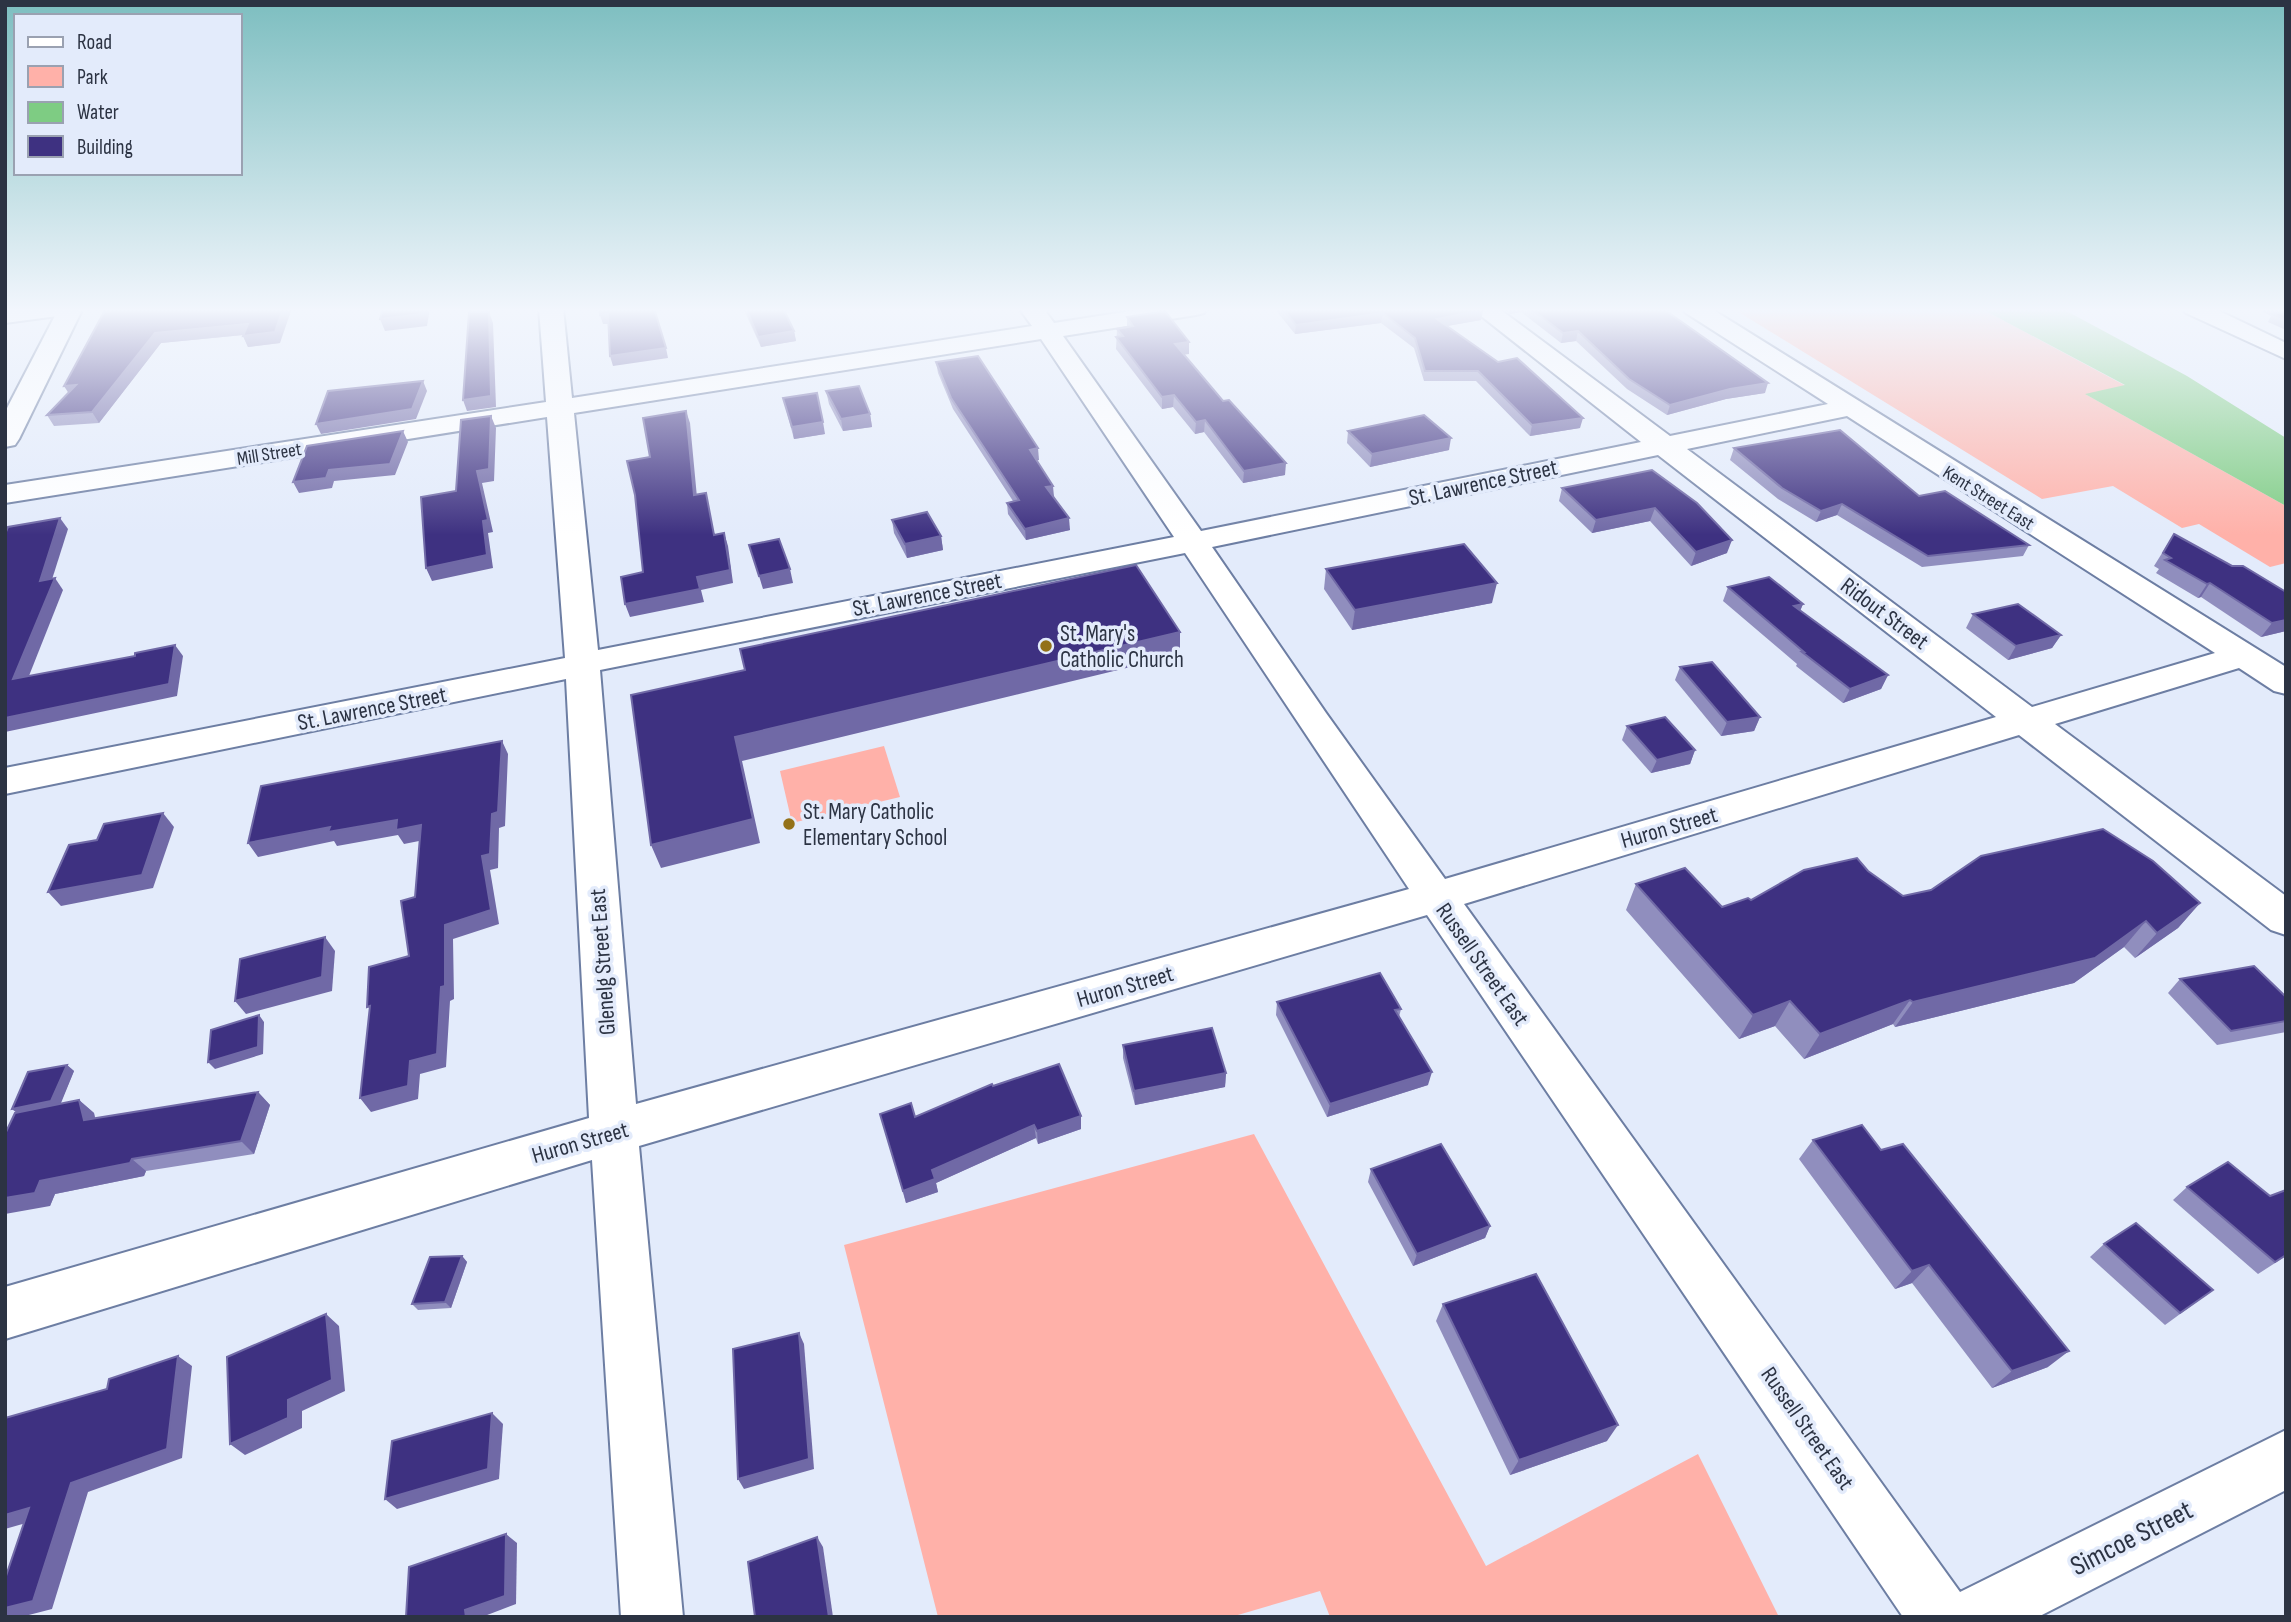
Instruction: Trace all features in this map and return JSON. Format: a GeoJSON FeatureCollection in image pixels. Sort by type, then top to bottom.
{"type":"FeatureCollection","features":[{"type":"Feature","properties":{"kind":"street"},"geometry":{"type":"LineString","coordinates":[[5,439],[33,384]]}},
{"type":"Feature","properties":{"kind":"street","name":"Glenelg Street East"},"geometry":{"type":"LineString","coordinates":[[559,384],[582,664],[614,1132],[652,1617]]}},
{"type":"Feature","properties":{"kind":"street","name":"Mill Street"},"geometry":{"type":"LineString","coordinates":[[5,494],[561,407],[689,384]]}},
{"type":"Feature","properties":{"kind":"street","name":"Russell Street East"},"geometry":{"type":"LineString","coordinates":[[1085,384],[1436,897],[1940,1617]]}},
{"type":"Feature","properties":{"kind":"street","name":"Ridout Street"},"geometry":{"type":"LineString","coordinates":[[1582,384],[2286,919]]}},
{"type":"Feature","properties":{"kind":"street","name":"Kent Street East"},"geometry":{"type":"LineString","coordinates":[[1811,384],[2286,683]]}},
{"type":"Feature","properties":{"kind":"street","name":"St. Lawrence Street"},"geometry":{"type":"LineString","coordinates":[[5,782],[1849,408]]}},
{"type":"Feature","properties":{"kind":"street","name":"Huron Street"},"geometry":{"type":"LineString","coordinates":[[5,1313],[614,1132],[1436,897],[2243,656]]}},
{"type":"Feature","properties":{"kind":"street","name":"Simcoe Street"},"geometry":{"type":"LineString","coordinates":[[1978,1617],[2002,1602],[2286,1459]]}},
{"type":"Feature","properties":{"kind":"green space"},"geometry":{"type":"Polygon","coordinates":[[[1855,384],[2122,384],[2126,386],[2087,395],[2286,506],[2286,563],[2270,567],[2199,524],[2182,528],[2113,486],[2042,499],[1855,384]]]}},
{"type":"Feature","properties":{"kind":"green space"},"geometry":{"type":"Polygon","coordinates":[[[884,746],[900,797],[792,823],[780,771],[884,746]]]}},
{"type":"Feature","properties":{"kind":"green space"},"geometry":{"type":"Polygon","coordinates":[[[1254,1134],[1486,1566],[1698,1454],[1779,1617],[1330,1617],[1320,1591],[1231,1617],[938,1617],[844,1245],[1254,1134]]]}},
{"type":"Feature","properties":{"kind":"water"},"geometry":{"type":"Polygon","coordinates":[[[2123,384],[2199,384],[2286,438],[2286,506],[2085,394],[2125,385],[2123,384]]]}},
{"type":"Feature","properties":{"kind":"building"},"geometry":{"type":"Polygon","coordinates":[[[65,384],[115,384],[92,412],[47,415],[76,385],[64,386],[65,384]]]}},
{"type":"Feature","properties":{"kind":"building"},"geometry":{"type":"Polygon","coordinates":[[[422,384],[412,409],[316,424],[328,391],[422,384]]]}},
{"type":"Feature","properties":{"kind":"building"},"geometry":{"type":"Polygon","coordinates":[[[464,384],[491,384],[491,396],[463,400],[464,384]]]}},
{"type":"Feature","properties":{"kind":"building"},"geometry":{"type":"Polygon","coordinates":[[[945,384],[996,384],[1038,448],[1030,450],[1053,486],[1046,487],[1069,518],[1025,529],[1007,503],[1019,500],[951,398],[945,384]]]}},
{"type":"Feature","properties":{"kind":"building"},"geometry":{"type":"Polygon","coordinates":[[[1152,384],[1208,384],[1223,401],[1229,400],[1286,463],[1244,471],[1205,420],[1196,422],[1174,395],[1162,397],[1152,384]]]}},
{"type":"Feature","properties":{"kind":"building"},"geometry":{"type":"Polygon","coordinates":[[[1491,384],[1545,384],[1583,418],[1532,425],[1491,384]]]}},
{"type":"Feature","properties":{"kind":"building"},"geometry":{"type":"Polygon","coordinates":[[[1636,384],[1764,384],[1730,389],[1670,405],[1636,384]]]}},
{"type":"Feature","properties":{"kind":"building"},"geometry":{"type":"Polygon","coordinates":[[[859,386],[870,414],[841,419],[826,391],[859,386]]]}},
{"type":"Feature","properties":{"kind":"building"},"geometry":{"type":"Polygon","coordinates":[[[817,393],[823,422],[792,427],[783,398],[817,393]]]}},
{"type":"Feature","properties":{"kind":"building"},"geometry":{"type":"Polygon","coordinates":[[[686,411],[694,495],[706,493],[714,535],[724,533],[730,570],[697,577],[700,589],[625,604],[621,577],[643,572],[635,495],[627,461],[650,457],[643,418],[686,411]]]}},
{"type":"Feature","properties":{"kind":"building"},"geometry":{"type":"Polygon","coordinates":[[[1424,415],[1451,438],[1372,454],[1348,431],[1424,415]]]}},
{"type":"Feature","properties":{"kind":"building"},"geometry":{"type":"Polygon","coordinates":[[[491,416],[489,469],[477,471],[488,520],[483,521],[487,555],[426,568],[421,497],[456,491],[461,420],[491,416]]]}},
{"type":"Feature","properties":{"kind":"building"},"geometry":{"type":"Polygon","coordinates":[[[1840,430],[1919,496],[1945,491],[2029,545],[1928,556],[1842,504],[1821,511],[1782,488],[1734,448],[1840,430]]]}},
{"type":"Feature","properties":{"kind":"building"},"geometry":{"type":"Polygon","coordinates":[[[403,431],[390,464],[329,470],[326,478],[293,482],[307,446],[403,431]]]}},
{"type":"Feature","properties":{"kind":"building"},"geometry":{"type":"Polygon","coordinates":[[[1652,470],[1697,503],[1732,540],[1696,552],[1655,508],[1596,520],[1562,488],[1652,470]]]}},
{"type":"Feature","properties":{"kind":"building"},"geometry":{"type":"Polygon","coordinates":[[[927,512],[941,536],[905,544],[892,520],[927,512]]]}},
{"type":"Feature","properties":{"kind":"building"},"geometry":{"type":"Polygon","coordinates":[[[60,518],[40,581],[55,578],[13,679],[135,656],[135,653],[175,645],[169,684],[5,718],[5,534],[8,527],[60,518]]]}},
{"type":"Feature","properties":{"kind":"building"},"geometry":{"type":"Polygon","coordinates":[[[2174,534],[2232,566],[2243,566],[2286,592],[2286,620],[2272,623],[2210,583],[2207,584],[2165,560],[2171,558],[2163,553],[2174,534]]]}},
{"type":"Feature","properties":{"kind":"building"},"geometry":{"type":"Polygon","coordinates":[[[779,539],[790,569],[759,576],[749,545],[779,539]]]}},
{"type":"Feature","properties":{"kind":"building"},"geometry":{"type":"Polygon","coordinates":[[[1464,544],[1497,583],[1355,610],[1326,569],[1464,544]]]}},
{"type":"Feature","properties":{"kind":"building"},"geometry":{"type":"Polygon","coordinates":[[[1136,565],[1180,632],[735,737],[753,819],[651,845],[631,695],[745,670],[740,649],[1136,565]]]}},
{"type":"Feature","properties":{"kind":"building"},"geometry":{"type":"Polygon","coordinates":[[[1769,577],[1803,604],[1794,606],[1888,675],[1850,689],[1802,652],[1728,587],[1769,577]]]}},
{"type":"Feature","properties":{"kind":"building"},"geometry":{"type":"Polygon","coordinates":[[[2018,604],[2061,635],[2016,646],[1973,614],[2018,604]]]}},
{"type":"Feature","properties":{"kind":"building"},"geometry":{"type":"Polygon","coordinates":[[[1712,662],[1760,717],[1727,722],[1680,667],[1712,662]]]}},
{"type":"Feature","properties":{"kind":"building"},"geometry":{"type":"Polygon","coordinates":[[[1665,717],[1695,750],[1657,760],[1627,726],[1665,717]]]}},
{"type":"Feature","properties":{"kind":"building"},"geometry":{"type":"Polygon","coordinates":[[[502,741],[498,812],[492,814],[490,854],[482,856],[491,910],[445,925],[445,986],[441,987],[437,1054],[410,1061],[408,1086],[360,1098],[370,1006],[367,1007],[369,967],[409,956],[401,901],[415,897],[421,825],[396,830],[397,820],[328,832],[330,827],[248,843],[261,786],[502,741]]]}},
{"type":"Feature","properties":{"kind":"building"},"geometry":{"type":"Polygon","coordinates":[[[163,813],[142,875],[48,892],[69,845],[97,840],[104,824],[163,813]]]}},
{"type":"Feature","properties":{"kind":"building"},"geometry":{"type":"Polygon","coordinates":[[[2103,829],[2153,861],[2200,903],[2157,933],[2146,921],[2095,958],[1913,1002],[1910,1000],[1820,1034],[1790,1001],[1753,1015],[1636,884],[1685,868],[1722,907],[1748,898],[1751,900],[1804,870],[1857,858],[1868,871],[1903,896],[1931,890],[1981,856],[2103,829]]]}},
{"type":"Feature","properties":{"kind":"building"},"geometry":{"type":"Polygon","coordinates":[[[325,937],[322,977],[235,1001],[240,959],[325,937]]]}},
{"type":"Feature","properties":{"kind":"building"},"geometry":{"type":"Polygon","coordinates":[[[2254,966],[2286,997],[2286,1021],[2231,1031],[2180,979],[2254,966]]]}},
{"type":"Feature","properties":{"kind":"building"},"geometry":{"type":"Polygon","coordinates":[[[1380,973],[1401,1009],[1395,1010],[1432,1072],[1330,1104],[1277,1002],[1380,973]]]}},
{"type":"Feature","properties":{"kind":"building"},"geometry":{"type":"Polygon","coordinates":[[[259,1015],[258,1047],[208,1062],[211,1030],[259,1015]]]}},
{"type":"Feature","properties":{"kind":"building"},"geometry":{"type":"Polygon","coordinates":[[[1212,1028],[1226,1073],[1134,1091],[1123,1045],[1212,1028]]]}},
{"type":"Feature","properties":{"kind":"building"},"geometry":{"type":"Polygon","coordinates":[[[1059,1064],[1081,1116],[1037,1131],[1034,1125],[932,1170],[935,1179],[903,1191],[880,1114],[911,1103],[915,1117],[992,1084],[993,1086],[1059,1064]]]}},
{"type":"Feature","properties":{"kind":"building"},"geometry":{"type":"Polygon","coordinates":[[[67,1065],[51,1101],[12,1109],[28,1072],[67,1065]]]}},
{"type":"Feature","properties":{"kind":"building"},"geometry":{"type":"Polygon","coordinates":[[[258,1092],[241,1141],[132,1159],[130,1163],[40,1181],[35,1193],[5,1198],[5,1134],[15,1113],[79,1100],[84,1120],[258,1092]]]}},
{"type":"Feature","properties":{"kind":"building"},"geometry":{"type":"Polygon","coordinates":[[[1862,1125],[1881,1150],[1903,1144],[2069,1351],[2012,1371],[1929,1265],[1912,1271],[1813,1140],[1862,1125]]]}},
{"type":"Feature","properties":{"kind":"building"},"geometry":{"type":"Polygon","coordinates":[[[1441,1144],[1490,1226],[1417,1254],[1371,1169],[1441,1144]]]}},
{"type":"Feature","properties":{"kind":"building"},"geometry":{"type":"Polygon","coordinates":[[[2228,1162],[2270,1196],[2286,1190],[2286,1255],[2275,1262],[2187,1187],[2228,1162]]]}},
{"type":"Feature","properties":{"kind":"building"},"geometry":{"type":"Polygon","coordinates":[[[2136,1223],[2213,1290],[2180,1313],[2104,1244],[2136,1223]]]}},
{"type":"Feature","properties":{"kind":"building"},"geometry":{"type":"Polygon","coordinates":[[[462,1256],[445,1302],[412,1304],[430,1257],[462,1256]]]}},
{"type":"Feature","properties":{"kind":"building"},"geometry":{"type":"Polygon","coordinates":[[[1536,1274],[1618,1425],[1519,1460],[1443,1304],[1536,1274]]]}},
{"type":"Feature","properties":{"kind":"building"},"geometry":{"type":"Polygon","coordinates":[[[326,1314],[332,1380],[288,1400],[288,1418],[230,1444],[227,1357],[326,1314]]]}},
{"type":"Feature","properties":{"kind":"building"},"geometry":{"type":"Polygon","coordinates":[[[799,1333],[809,1459],[738,1479],[733,1349],[799,1333]]]}},
{"type":"Feature","properties":{"kind":"building"},"geometry":{"type":"Polygon","coordinates":[[[178,1356],[167,1449],[71,1483],[33,1601],[5,1608],[5,1579],[29,1508],[5,1515],[5,1418],[107,1389],[109,1379],[178,1356]]]}},
{"type":"Feature","properties":{"kind":"building"},"geometry":{"type":"Polygon","coordinates":[[[492,1413],[488,1469],[385,1499],[392,1441],[492,1413]]]}},
{"type":"Feature","properties":{"kind":"building"},"geometry":{"type":"Polygon","coordinates":[[[506,1534],[505,1596],[465,1610],[466,1617],[406,1617],[409,1567],[506,1534]]]}},
{"type":"Feature","properties":{"kind":"building"},"geometry":{"type":"Polygon","coordinates":[[[817,1537],[829,1617],[755,1617],[748,1562],[817,1537]]]}},
{"type":"Feature","properties":{"kind":"place","name":"St. Mary's Catholic Church"},"geometry":{"type":"Point","coordinates":[1046,646]}},
{"type":"Feature","properties":{"kind":"place","name":"St. Mary Catholic Elementary School"},"geometry":{"type":"Point","coordinates":[789,824]}}]}
